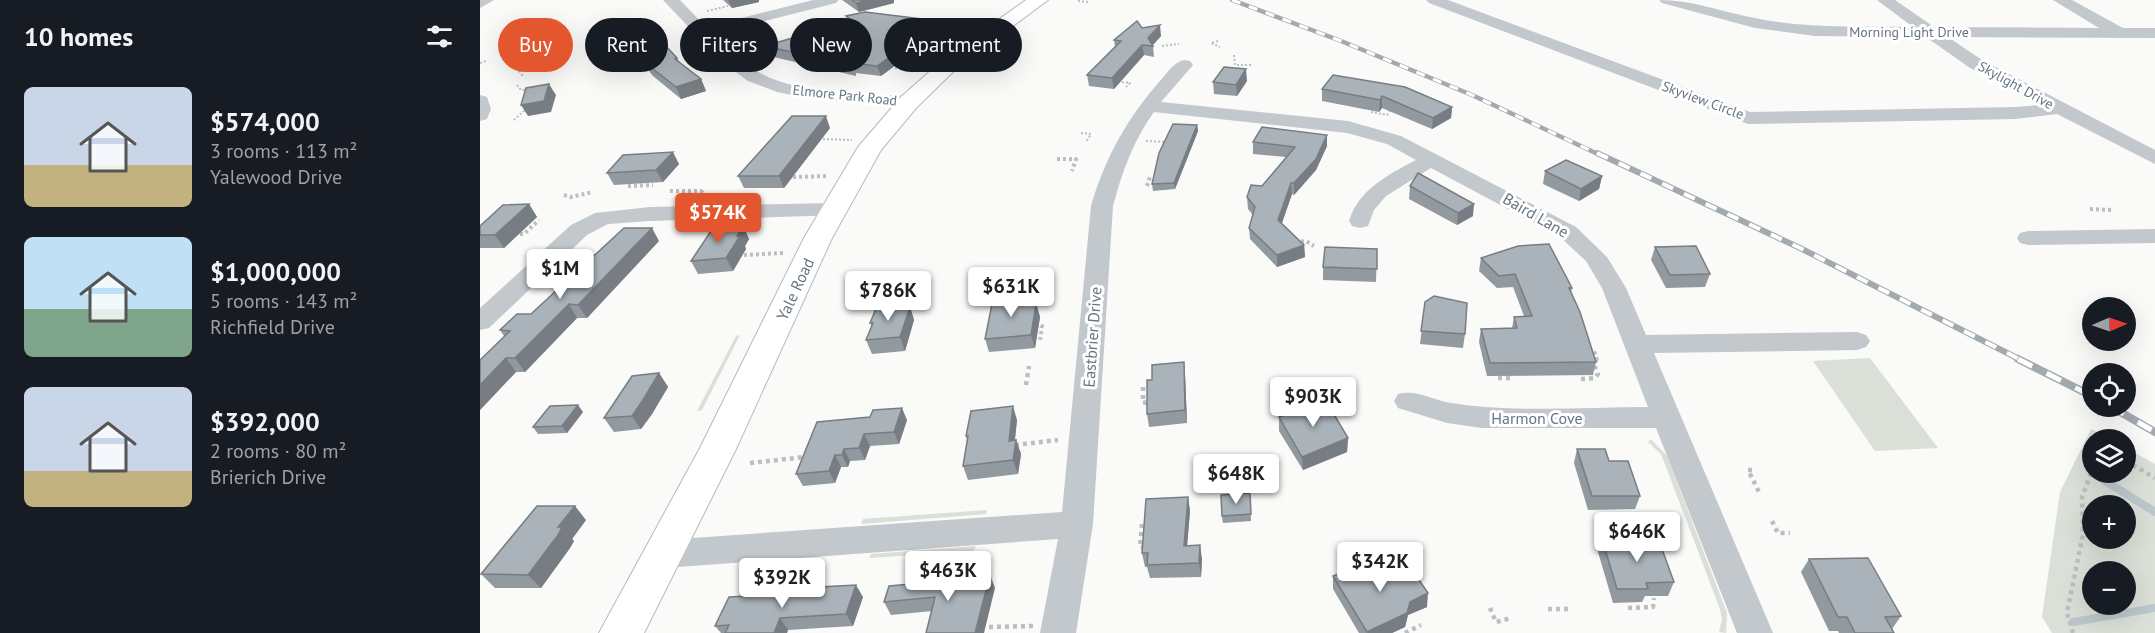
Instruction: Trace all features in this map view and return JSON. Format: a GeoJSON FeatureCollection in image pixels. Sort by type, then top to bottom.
{"type":"FeatureCollection","features":[{"type":"Feature","properties":{"kind":"main road","name":"Yale Road"},"geometry":{"type":"LineString","coordinates":[[621,633],[723,440],[833,210],[870,147],[909,102],[968,49],[1039,0]]}},
{"type":"Feature","properties":{"kind":"street"},"geometry":{"type":"LineString","coordinates":[[480,3],[486,0]]}},
{"type":"Feature","properties":{"kind":"street","name":"Elmore Park Road"},"geometry":{"type":"LineString","coordinates":[[671,0],[690,18]]}},
{"type":"Feature","properties":{"kind":"street"},"geometry":{"type":"LineString","coordinates":[[760,18],[831,0]]}},
{"type":"Feature","properties":{"kind":"street","name":"Skyview Circle"},"geometry":{"type":"LineString","coordinates":[[1434,0],[1748,118],[2015,113],[2059,108]]}},
{"type":"Feature","properties":{"kind":"street","name":"Morning Light Drive"},"geometry":{"type":"LineString","coordinates":[[1667,0],[1724,16],[1777,27],[1831,32],[2155,33]]}},
{"type":"Feature","properties":{"kind":"street","name":"Skylight Drive"},"geometry":{"type":"LineString","coordinates":[[1885,0],[1977,64],[2155,158]]}},
{"type":"Feature","properties":{"kind":"street"},"geometry":{"type":"LineString","coordinates":[[2061,0],[2120,33],[2155,49]]}},
{"type":"Feature","properties":{"kind":"street","name":"Eastbrier Drive"},"geometry":{"type":"LineString","coordinates":[[1049,629],[1077,524],[1102,206],[1117,156],[1131,129],[1181,54]]}},
{"type":"Feature","properties":{"kind":"street","name":"Elmore Park Road"},"geometry":{"type":"LineString","coordinates":[[745,72],[783,88],[806,93],[909,102]]}},
{"type":"Feature","properties":{"kind":"street"},"geometry":{"type":"LineString","coordinates":[[480,101],[482,109],[480,115]]}},
{"type":"Feature","properties":{"kind":"street","name":"Baird Lane"},"geometry":{"type":"LineString","coordinates":[[1148,106],[1358,129],[1394,140],[1540,215],[1580,242],[1606,273],[1668,417],[1755,633]]}},
{"type":"Feature","properties":{"kind":"street"},"geometry":{"type":"LineString","coordinates":[[1360,221],[1364,206],[1378,192],[1432,159]]}},
{"type":"Feature","properties":{"kind":"street"},"geometry":{"type":"LineString","coordinates":[[480,322],[579,230],[603,218],[650,214],[833,210]]}},
{"type":"Feature","properties":{"kind":"street"},"geometry":{"type":"LineString","coordinates":[[2028,238],[2155,236]]}},
{"type":"Feature","properties":{"kind":"street"},"geometry":{"type":"LineString","coordinates":[[1637,344],[1857,341]]}},
{"type":"Feature","properties":{"kind":"street","name":"Harmon Cove"},"geometry":{"type":"LineString","coordinates":[[1408,401],[1447,413],[1482,418],[1668,417]]}},
{"type":"Feature","properties":{"kind":"street"},"geometry":{"type":"LineString","coordinates":[[664,554],[1077,524]]}},
{"type":"Feature","properties":{"kind":"path"},"geometry":{"type":"LineString","coordinates":[[1078,1],[1088,2]]}},
{"type":"Feature","properties":{"kind":"path"},"geometry":{"type":"LineString","coordinates":[[707,11],[728,6]]}},
{"type":"Feature","properties":{"kind":"path"},"geometry":{"type":"LineString","coordinates":[[1218,41],[1211,43],[1220,47]]}},
{"type":"Feature","properties":{"kind":"path"},"geometry":{"type":"LineString","coordinates":[[1162,46],[1181,54]]}},
{"type":"Feature","properties":{"kind":"path"},"geometry":{"type":"LineString","coordinates":[[1234,55],[1235,65],[1251,64]]}},
{"type":"Feature","properties":{"kind":"path"},"geometry":{"type":"LineString","coordinates":[[480,63],[486,61]]}},
{"type":"Feature","properties":{"kind":"path"},"geometry":{"type":"LineString","coordinates":[[520,72],[523,76]]}},
{"type":"Feature","properties":{"kind":"path"},"geometry":{"type":"LineString","coordinates":[[1122,82],[1130,83],[1126,87]]}},
{"type":"Feature","properties":{"kind":"path"},"geometry":{"type":"LineString","coordinates":[[517,85],[521,90],[530,89]]}},
{"type":"Feature","properties":{"kind":"path"},"geometry":{"type":"LineString","coordinates":[[514,120],[526,109]]}},
{"type":"Feature","properties":{"kind":"path"},"geometry":{"type":"LineString","coordinates":[[1371,112],[1387,115],[1391,109]]}},
{"type":"Feature","properties":{"kind":"path"},"geometry":{"type":"LineString","coordinates":[[1081,133],[1090,134],[1086,142]]}},
{"type":"Feature","properties":{"kind":"path"},"geometry":{"type":"LineString","coordinates":[[823,139],[854,140]]}},
{"type":"Feature","properties":{"kind":"path"},"geometry":{"type":"LineString","coordinates":[[1142,141],[1166,142]]}},
{"type":"Feature","properties":{"kind":"path"},"geometry":{"type":"LineString","coordinates":[[1057,159],[1076,159],[1072,171]]}},
{"type":"Feature","properties":{"kind":"path"},"geometry":{"type":"LineString","coordinates":[[794,177],[828,176]]}},
{"type":"Feature","properties":{"kind":"path"},"geometry":{"type":"LineString","coordinates":[[1148,186],[1150,177]]}},
{"type":"Feature","properties":{"kind":"path"},"geometry":{"type":"LineString","coordinates":[[628,186],[653,185]]}},
{"type":"Feature","properties":{"kind":"path"},"geometry":{"type":"LineString","coordinates":[[670,191],[702,191],[704,188]]}},
{"type":"Feature","properties":{"kind":"path"},"geometry":{"type":"LineString","coordinates":[[564,195],[568,198],[593,192]]}},
{"type":"Feature","properties":{"kind":"path"},"geometry":{"type":"LineString","coordinates":[[2090,209],[2111,210]]}},
{"type":"Feature","properties":{"kind":"path"},"geometry":{"type":"LineString","coordinates":[[520,234],[524,234],[539,220]]}},
{"type":"Feature","properties":{"kind":"path"},"geometry":{"type":"LineString","coordinates":[[1291,243],[1299,240],[1314,246]]}},
{"type":"Feature","properties":{"kind":"path"},"geometry":{"type":"LineString","coordinates":[[744,255],[783,252]]}},
{"type":"Feature","properties":{"kind":"path"},"geometry":{"type":"LineString","coordinates":[[571,256],[602,256]]}},
{"type":"Feature","properties":{"kind":"path"},"geometry":{"type":"LineString","coordinates":[[1029,327],[1042,326],[1040,341]]}},
{"type":"Feature","properties":{"kind":"path"},"geometry":{"type":"LineString","coordinates":[[1581,379],[1595,378],[1598,374],[1595,367],[1597,362],[1595,353],[1588,350]]}},
{"type":"Feature","properties":{"kind":"path"},"geometry":{"type":"LineString","coordinates":[[1026,385],[1029,366]]}},
{"type":"Feature","properties":{"kind":"path"},"geometry":{"type":"LineString","coordinates":[[1498,378],[1512,378],[1511,373]]}},
{"type":"Feature","properties":{"kind":"path"},"geometry":{"type":"LineString","coordinates":[[1143,387],[1143,402],[1148,402]]}},
{"type":"Feature","properties":{"kind":"path"},"geometry":{"type":"LineString","coordinates":[[1014,445],[1067,440]]}},
{"type":"Feature","properties":{"kind":"path"},"geometry":{"type":"LineString","coordinates":[[750,462],[812,457]]}},
{"type":"Feature","properties":{"kind":"path"},"geometry":{"type":"LineString","coordinates":[[2136,468],[2155,478]]}},
{"type":"Feature","properties":{"kind":"path"},"geometry":{"type":"LineString","coordinates":[[1752,470],[1748,470],[1759,492]]}},
{"type":"Feature","properties":{"kind":"path"},"geometry":{"type":"LineString","coordinates":[[2073,633],[2067,613],[2083,534],[2082,497],[2087,483]]}},
{"type":"Feature","properties":{"kind":"path"},"geometry":{"type":"LineString","coordinates":[[1772,521],[1778,533],[1790,533]]}},
{"type":"Feature","properties":{"kind":"path"},"geometry":{"type":"LineString","coordinates":[[1142,524],[1140,547],[1145,547]]}},
{"type":"Feature","properties":{"kind":"path"},"geometry":{"type":"LineString","coordinates":[[1628,608],[1653,607],[1654,598]]}},
{"type":"Feature","properties":{"kind":"path"},"geometry":{"type":"LineString","coordinates":[[1548,609],[1569,609],[1568,606]]}},
{"type":"Feature","properties":{"kind":"path"},"geometry":{"type":"LineString","coordinates":[[1490,608],[1496,622],[1511,618]]}},
{"type":"Feature","properties":{"kind":"path"},"geometry":{"type":"LineString","coordinates":[[1405,633],[1421,625]]}},
{"type":"Feature","properties":{"kind":"path"},"geometry":{"type":"LineString","coordinates":[[989,627],[1049,629]]}},
{"type":"Feature","properties":{"kind":"shaded area"},"geometry":{"type":"Polygon","coordinates":[[[740,335],[702,410],[697,411],[736,336],[740,335]]]}},
{"type":"Feature","properties":{"kind":"shaded area"},"geometry":{"type":"Polygon","coordinates":[[[1870,358],[1938,448],[1875,451],[1813,361],[1870,358]]]}},
{"type":"Feature","properties":{"kind":"shaded area"},"geometry":{"type":"Polygon","coordinates":[[[1651,439],[1667,456],[1727,613],[1726,633],[1719,632],[1722,619],[1720,609],[1661,454],[1648,442],[1651,439]]]}},
{"type":"Feature","properties":{"kind":"shaded area"},"geometry":{"type":"Polygon","coordinates":[[[2082,447],[2082,483],[2136,483],[2136,454],[2155,464],[2155,633],[2052,633],[2042,617],[2060,492],[2082,447]]]}},
{"type":"Feature","properties":{"kind":"shaded area"},"geometry":{"type":"Polygon","coordinates":[[[987,510],[986,514],[861,524],[863,519],[987,510]]]}},
{"type":"Feature","properties":{"kind":"shaded area"},"geometry":{"type":"Polygon","coordinates":[[[976,546],[974,551],[869,558],[871,554],[976,546]]]}},
{"type":"Feature","properties":{"kind":"building"},"geometry":{"type":"Polygon","coordinates":[[[865,12],[914,18],[884,18],[884,61],[877,66],[872,65],[872,18],[848,18],[846,16],[865,12]]]}},
{"type":"Feature","properties":{"kind":"building"},"geometry":{"type":"Polygon","coordinates":[[[1137,21],[1142,28],[1160,25],[1148,38],[1153,46],[1142,45],[1112,78],[1087,75],[1121,41],[1114,40],[1137,21]]]}},
{"type":"Feature","properties":{"kind":"building"},"geometry":{"type":"Polygon","coordinates":[[[790,39],[790,52],[778,49],[778,42],[790,39]]]}},
{"type":"Feature","properties":{"kind":"building"},"geometry":{"type":"Polygon","coordinates":[[[668,48],[680,63],[680,72],[692,72],[701,79],[676,87],[657,72],[668,72],[668,48]]]}},
{"type":"Feature","properties":{"kind":"building"},"geometry":{"type":"Polygon","coordinates":[[[1224,67],[1246,69],[1236,85],[1213,82],[1224,67]]]}},
{"type":"Feature","properties":{"kind":"building"},"geometry":{"type":"Polygon","coordinates":[[[1333,75],[1405,87],[1452,107],[1433,118],[1382,96],[1380,100],[1322,89],[1333,75]]]}},
{"type":"Feature","properties":{"kind":"building"},"geometry":{"type":"Polygon","coordinates":[[[549,84],[544,101],[521,105],[526,88],[549,84]]]}},
{"type":"Feature","properties":{"kind":"building"},"geometry":{"type":"Polygon","coordinates":[[[792,116],[826,116],[779,176],[738,176],[792,116]]]}},
{"type":"Feature","properties":{"kind":"building"},"geometry":{"type":"Polygon","coordinates":[[[1173,124],[1197,125],[1174,183],[1152,184],[1159,153],[1173,124]]]}},
{"type":"Feature","properties":{"kind":"building"},"geometry":{"type":"Polygon","coordinates":[[[1262,127],[1327,135],[1316,159],[1294,183],[1291,183],[1278,220],[1304,245],[1277,255],[1249,228],[1255,207],[1247,197],[1251,185],[1262,186],[1295,147],[1253,142],[1262,127]]]}},
{"type":"Feature","properties":{"kind":"building"},"geometry":{"type":"Polygon","coordinates":[[[673,152],[656,170],[607,173],[623,155],[673,152]]]}},
{"type":"Feature","properties":{"kind":"building"},"geometry":{"type":"Polygon","coordinates":[[[1566,160],[1602,176],[1581,189],[1545,171],[1566,160]]]}},
{"type":"Feature","properties":{"kind":"building"},"geometry":{"type":"Polygon","coordinates":[[[1418,173],[1474,204],[1458,213],[1410,186],[1418,173]]]}},
{"type":"Feature","properties":{"kind":"building"},"geometry":{"type":"Polygon","coordinates":[[[529,204],[495,235],[480,235],[480,226],[503,205],[529,204]]]}},
{"type":"Feature","properties":{"kind":"building"},"geometry":{"type":"Polygon","coordinates":[[[743,226],[737,236],[740,236],[726,258],[691,261],[713,228],[743,226]]]}},
{"type":"Feature","properties":{"kind":"building"},"geometry":{"type":"Polygon","coordinates":[[[624,228],[652,228],[578,305],[569,304],[515,358],[506,358],[480,385],[480,360],[510,331],[500,330],[517,314],[531,314],[624,228]]]}},
{"type":"Feature","properties":{"kind":"building"},"geometry":{"type":"Polygon","coordinates":[[[1549,244],[1572,288],[1569,288],[1580,312],[1596,362],[1490,363],[1481,329],[1517,328],[1514,317],[1532,316],[1515,274],[1499,276],[1481,258],[1518,246],[1549,244]]]}},
{"type":"Feature","properties":{"kind":"building"},"geometry":{"type":"Polygon","coordinates":[[[1696,246],[1710,274],[1670,275],[1655,247],[1696,246]]]}},
{"type":"Feature","properties":{"kind":"building"},"geometry":{"type":"Polygon","coordinates":[[[1325,247],[1377,249],[1377,269],[1323,267],[1325,247]]]}},
{"type":"Feature","properties":{"kind":"building"},"geometry":{"type":"Polygon","coordinates":[[[1034,296],[1033,304],[1036,304],[1031,335],[985,339],[993,299],[1034,296]]]}},
{"type":"Feature","properties":{"kind":"building"},"geometry":{"type":"Polygon","coordinates":[[[1434,296],[1467,303],[1465,334],[1421,331],[1425,302],[1434,296]]]}},
{"type":"Feature","properties":{"kind":"building"},"geometry":{"type":"Polygon","coordinates":[[[897,302],[895,308],[910,307],[900,337],[866,340],[878,304],[897,302]]]}},
{"type":"Feature","properties":{"kind":"building"},"geometry":{"type":"Polygon","coordinates":[[[1184,362],[1185,410],[1147,414],[1147,380],[1152,380],[1152,365],[1184,362]]]}},
{"type":"Feature","properties":{"kind":"building"},"geometry":{"type":"Polygon","coordinates":[[[659,373],[632,416],[604,418],[632,376],[659,373]]]}},
{"type":"Feature","properties":{"kind":"building"},"geometry":{"type":"Polygon","coordinates":[[[1326,401],[1348,438],[1302,457],[1279,417],[1326,401]]]}},
{"type":"Feature","properties":{"kind":"building"},"geometry":{"type":"Polygon","coordinates":[[[578,405],[562,426],[533,427],[550,406],[578,405]]]}},
{"type":"Feature","properties":{"kind":"building"},"geometry":{"type":"Polygon","coordinates":[[[1013,406],[1009,441],[1016,440],[1013,460],[963,466],[971,411],[1013,406]]]}},
{"type":"Feature","properties":{"kind":"building"},"geometry":{"type":"Polygon","coordinates":[[[902,408],[894,432],[864,434],[859,448],[844,449],[842,455],[835,455],[829,471],[796,474],[817,422],[870,417],[873,410],[902,408]]]}},
{"type":"Feature","properties":{"kind":"building"},"geometry":{"type":"Polygon","coordinates":[[[1577,449],[1605,449],[1609,461],[1628,461],[1640,496],[1592,496],[1577,449]]]}},
{"type":"Feature","properties":{"kind":"building"},"geometry":{"type":"Polygon","coordinates":[[[1250,493],[1251,514],[1222,516],[1221,495],[1250,493]]]}},
{"type":"Feature","properties":{"kind":"building"},"geometry":{"type":"Polygon","coordinates":[[[1188,497],[1184,546],[1200,545],[1199,563],[1147,565],[1148,553],[1142,553],[1146,499],[1188,497]]]}},
{"type":"Feature","properties":{"kind":"building"},"geometry":{"type":"Polygon","coordinates":[[[537,506],[575,506],[558,527],[562,527],[558,535],[528,575],[481,574],[537,506]]]}},
{"type":"Feature","properties":{"kind":"building"},"geometry":{"type":"Polygon","coordinates":[[[1658,538],[1674,582],[1646,583],[1648,589],[1617,589],[1602,539],[1658,538]]]}},
{"type":"Feature","properties":{"kind":"building"},"geometry":{"type":"Polygon","coordinates":[[[1868,558],[1901,616],[1885,617],[1894,633],[1855,633],[1847,617],[1838,617],[1809,559],[1868,558]]]}},
{"type":"Feature","properties":{"kind":"building"},"geometry":{"type":"Polygon","coordinates":[[[1378,562],[1386,574],[1408,564],[1428,593],[1410,602],[1407,613],[1367,632],[1333,576],[1355,567],[1357,571],[1378,562]]]}},
{"type":"Feature","properties":{"kind":"building"},"geometry":{"type":"Polygon","coordinates":[[[990,575],[975,633],[926,633],[935,597],[884,602],[889,586],[943,581],[944,577],[990,575]]]}},
{"type":"Feature","properties":{"kind":"building"},"geometry":{"type":"Polygon","coordinates":[[[856,585],[846,614],[780,618],[774,633],[725,633],[729,625],[715,626],[729,597],[817,592],[819,587],[856,585]]]}},
{"type":"Feature","properties":{"kind":"waterway"},"geometry":{"type":"LineString","coordinates":[[2108,483],[2155,512]]}},
{"type":"Feature","properties":{"kind":"waterway"},"geometry":{"type":"LineString","coordinates":[[2073,622],[2155,608]]}},
{"type":"Feature","properties":{"kind":"railway"},"geometry":{"type":"LineString","coordinates":[[1232,0],[1341,41],[1472,95],[1600,155]]}},
{"type":"Feature","properties":{"kind":"railway"},"geometry":{"type":"LineString","coordinates":[[1597,153],[1800,248],[2021,360]]}},
{"type":"Feature","properties":{"kind":"railway"},"geometry":{"type":"LineString","coordinates":[[2018,359],[2082,391]]}},
{"type":"Feature","properties":{"kind":"railway"},"geometry":{"type":"LineString","coordinates":[[2129,417],[2155,432]]}}]}
